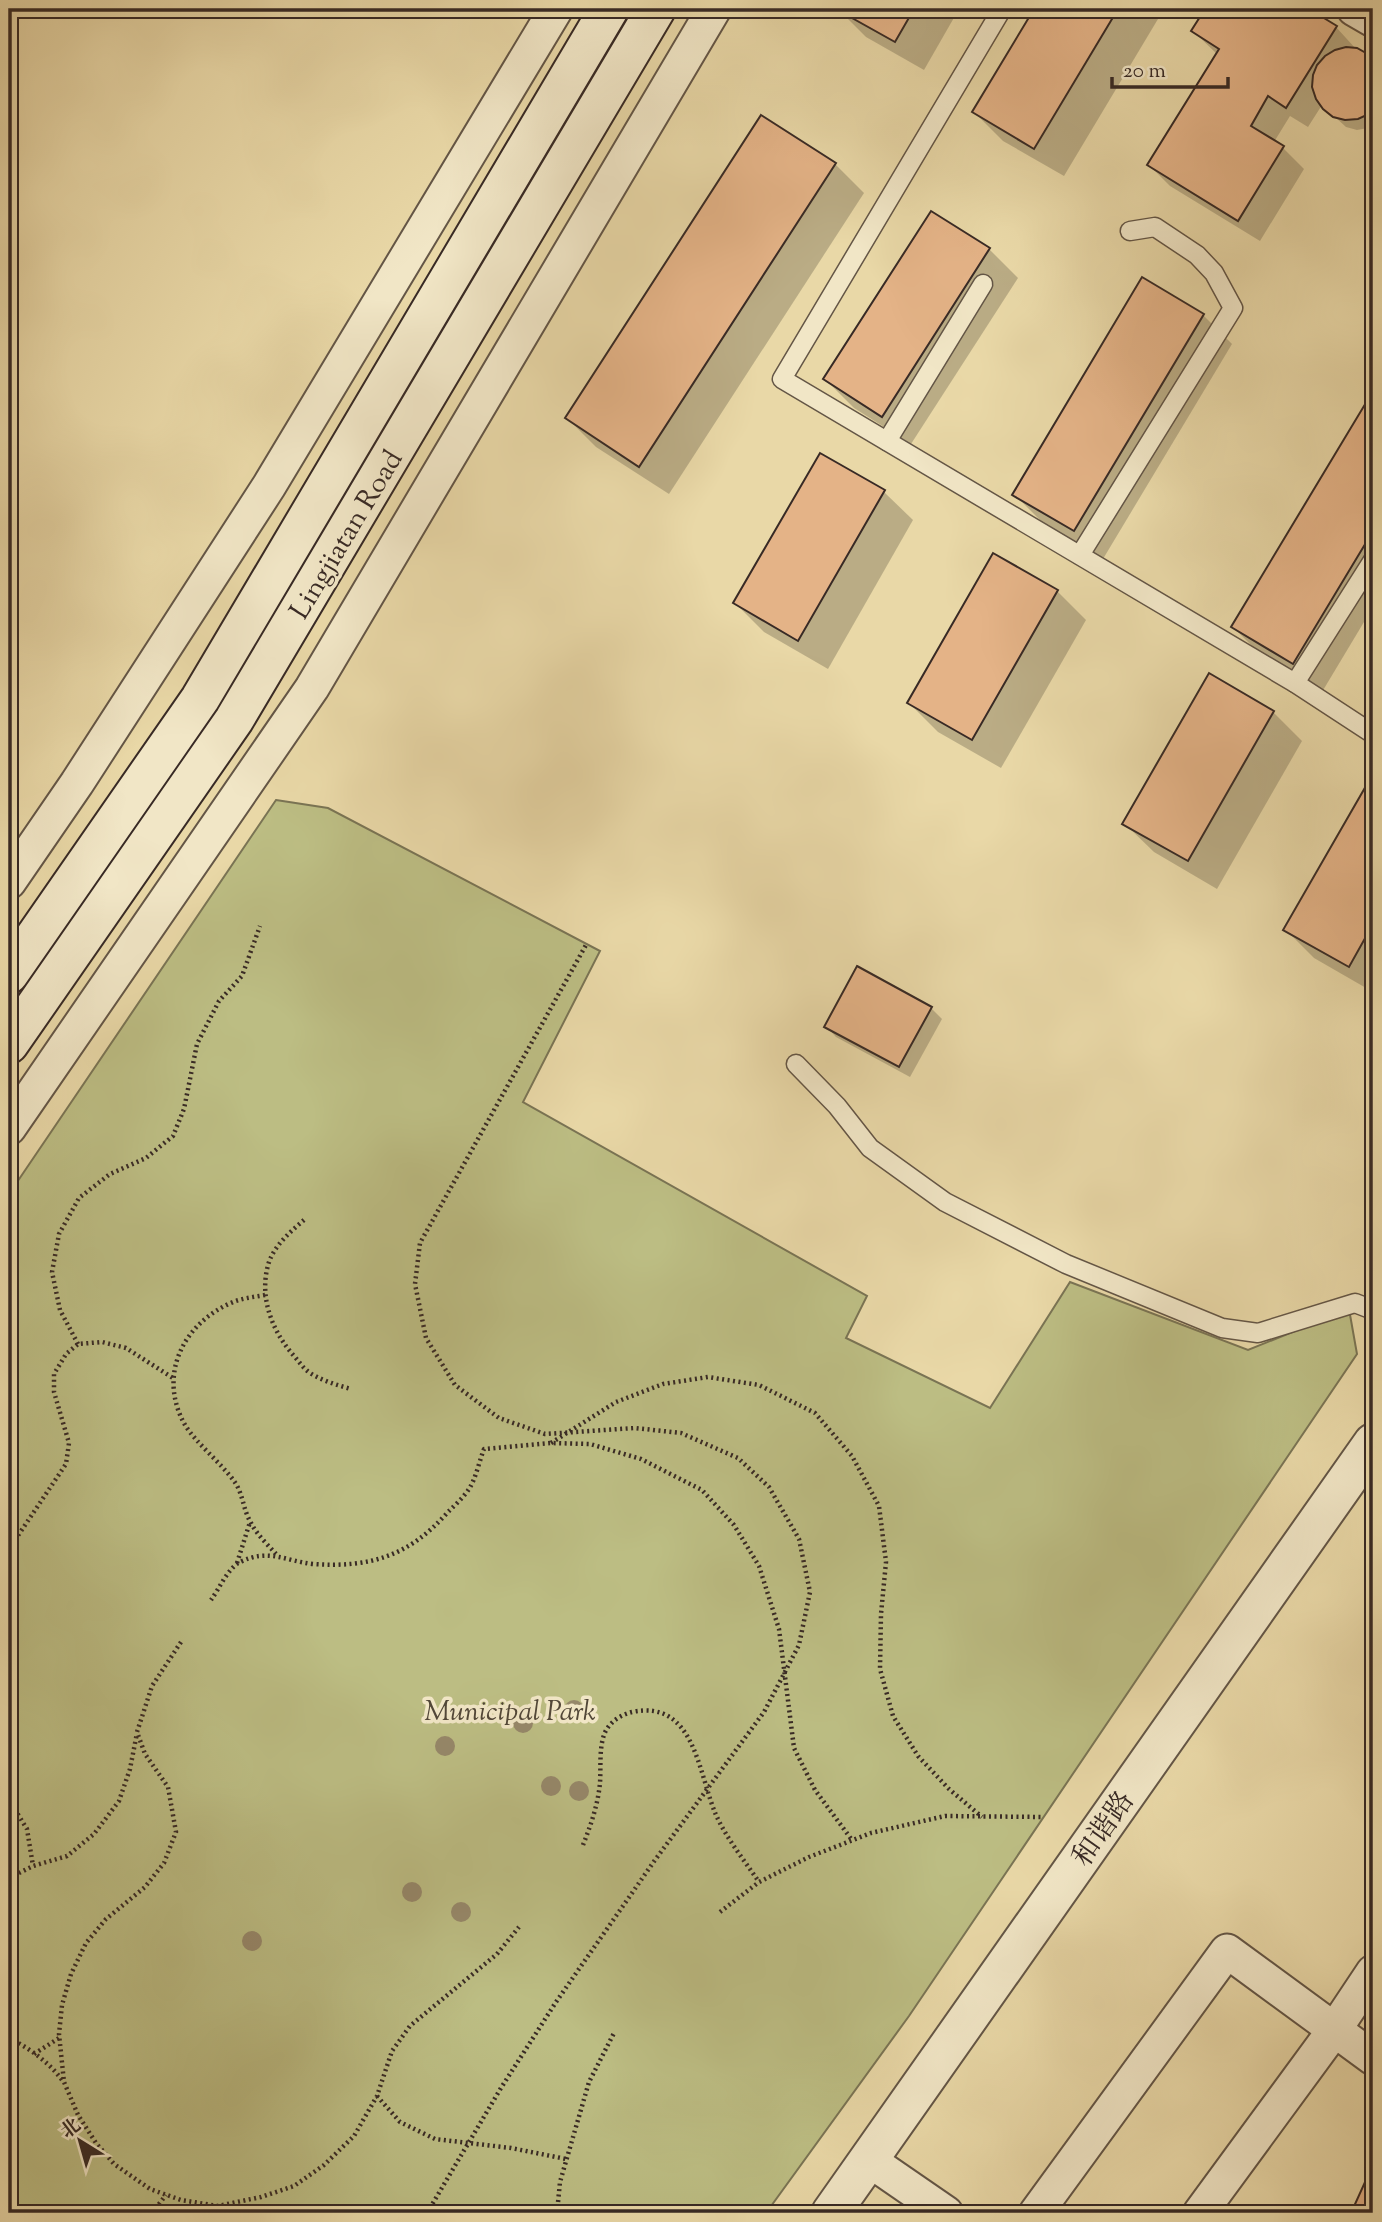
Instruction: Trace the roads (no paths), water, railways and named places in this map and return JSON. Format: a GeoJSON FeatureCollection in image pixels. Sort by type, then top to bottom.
{"type":"FeatureCollection","features":[{"type":"Feature","properties":{"kind":"main road","name":"Lingjiatan Road"},"geometry":{"type":"LineString","coordinates":[[9,974],[200,699],[609,9]]}},
{"type":"Feature","properties":{"kind":"main road","name":"Lingjiatan Road"},"geometry":{"type":"LineString","coordinates":[[9,1044],[234,720],[656,9]]}},
{"type":"Feature","properties":{"kind":"main road","name":"和谐路"},"geometry":{"type":"LineString","coordinates":[[831,2213],[1373,1443]]}},
{"type":"Feature","properties":{"kind":"street"},"geometry":{"type":"LineString","coordinates":[[9,882],[77,783],[269,486],[556,9]]}},
{"type":"Feature","properties":{"kind":"street"},"geometry":{"type":"LineString","coordinates":[[9,1128],[312,688],[714,9]]}},
{"type":"Feature","properties":{"kind":"street"},"geometry":{"type":"LineString","coordinates":[[1354,9],[1373,20]]}},
{"type":"Feature","properties":{"kind":"street"},"geometry":{"type":"LineString","coordinates":[[1036,2213],[1227,1951],[1373,2058]]}},
{"type":"Feature","properties":{"kind":"street"},"geometry":{"type":"LineString","coordinates":[[1199,2213],[1335,2029],[1373,1972]]}},
{"type":"Feature","properties":{"kind":"street"},"geometry":{"type":"LineString","coordinates":[[869,2160],[946,2213]]}},
{"type":"Feature","properties":{"kind":"lane"},"geometry":{"type":"LineString","coordinates":[[1002,9],[782,379],[1295,683],[1373,734]]}},
{"type":"Feature","properties":{"kind":"lane"},"geometry":{"type":"LineString","coordinates":[[1080,555],[1233,308],[1214,273],[1197,254],[1154,227],[1130,231]]}},
{"type":"Feature","properties":{"kind":"lane"},"geometry":{"type":"LineString","coordinates":[[887,441],[982,284]]}},
{"type":"Feature","properties":{"kind":"lane"},"geometry":{"type":"LineString","coordinates":[[1295,683],[1373,560]]}},
{"type":"Feature","properties":{"kind":"lane"},"geometry":{"type":"LineString","coordinates":[[796,1064],[837,1106],[870,1148],[944,1202],[1066,1264],[1222,1328],[1258,1333],[1355,1303],[1373,1310]]}},
{"type":"Feature","properties":{"kind":"park label","name":"Municipal Park"},"geometry":{"type":"Point","coordinates":[510,1710]}}]}
